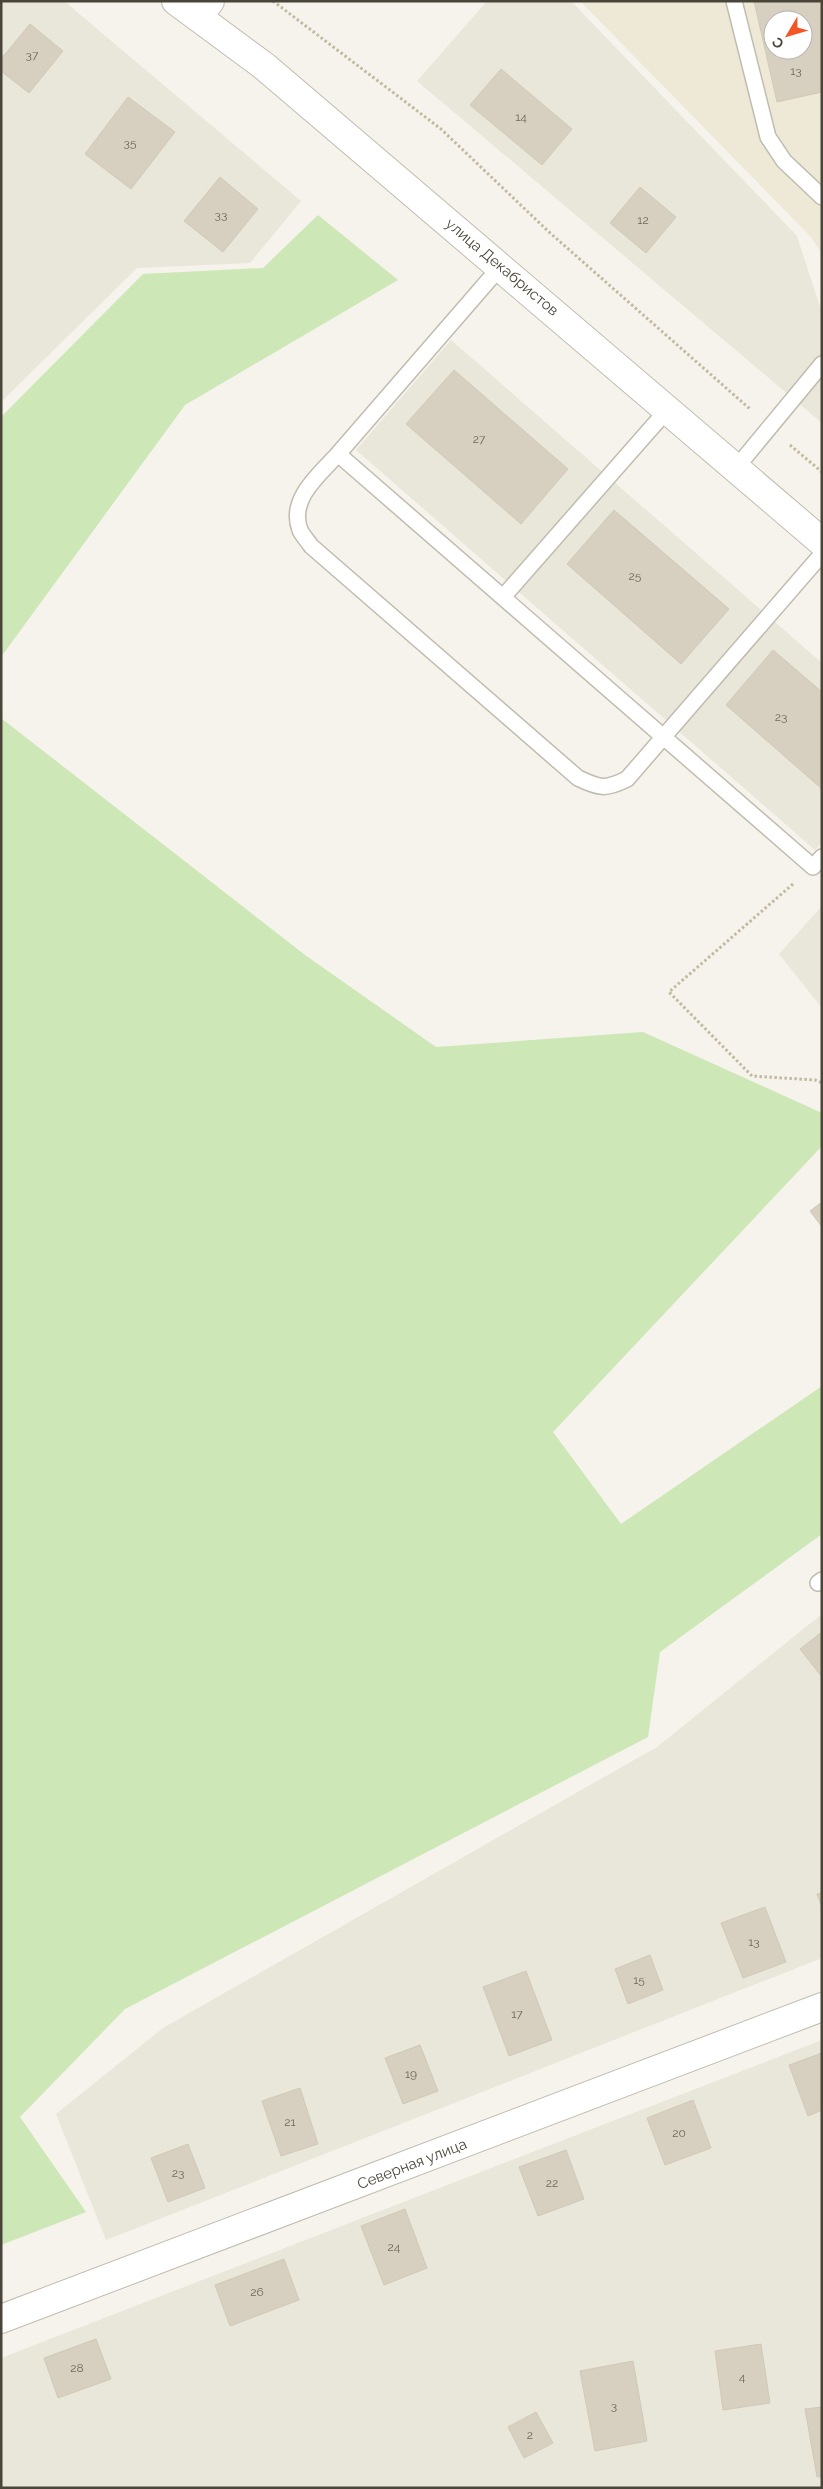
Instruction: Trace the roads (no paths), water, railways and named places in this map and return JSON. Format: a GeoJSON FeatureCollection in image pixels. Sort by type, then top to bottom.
{"type":"FeatureCollection","features":[{"type":"Feature","properties":{"kind":"street","name":"улица Декабристов"},"geometry":{"type":"LineString","coordinates":[[176,1],[204,9],[264,66],[822,542]]}},
{"type":"Feature","properties":{"kind":"street","name":"Северная улица"},"geometry":{"type":"LineString","coordinates":[[1,2319],[822,2007]]}},
{"type":"Feature","properties":{"kind":"lane"},"geometry":{"type":"LineString","coordinates":[[734,1],[768,137],[784,161],[822,197]]}},
{"type":"Feature","properties":{"kind":"lane"},"geometry":{"type":"LineString","coordinates":[[500,266],[303,494],[296,511],[300,531],[311,546],[578,778],[597,787],[612,786],[627,779],[822,554]]}},
{"type":"Feature","properties":{"kind":"lane"},"geometry":{"type":"LineString","coordinates":[[736,468],[822,364]]}},
{"type":"Feature","properties":{"kind":"lane"},"geometry":{"type":"LineString","coordinates":[[503,597],[668,409]]}},
{"type":"Feature","properties":{"kind":"lane"},"geometry":{"type":"LineString","coordinates":[[338,454],[663,737],[817,862]]}}]}
